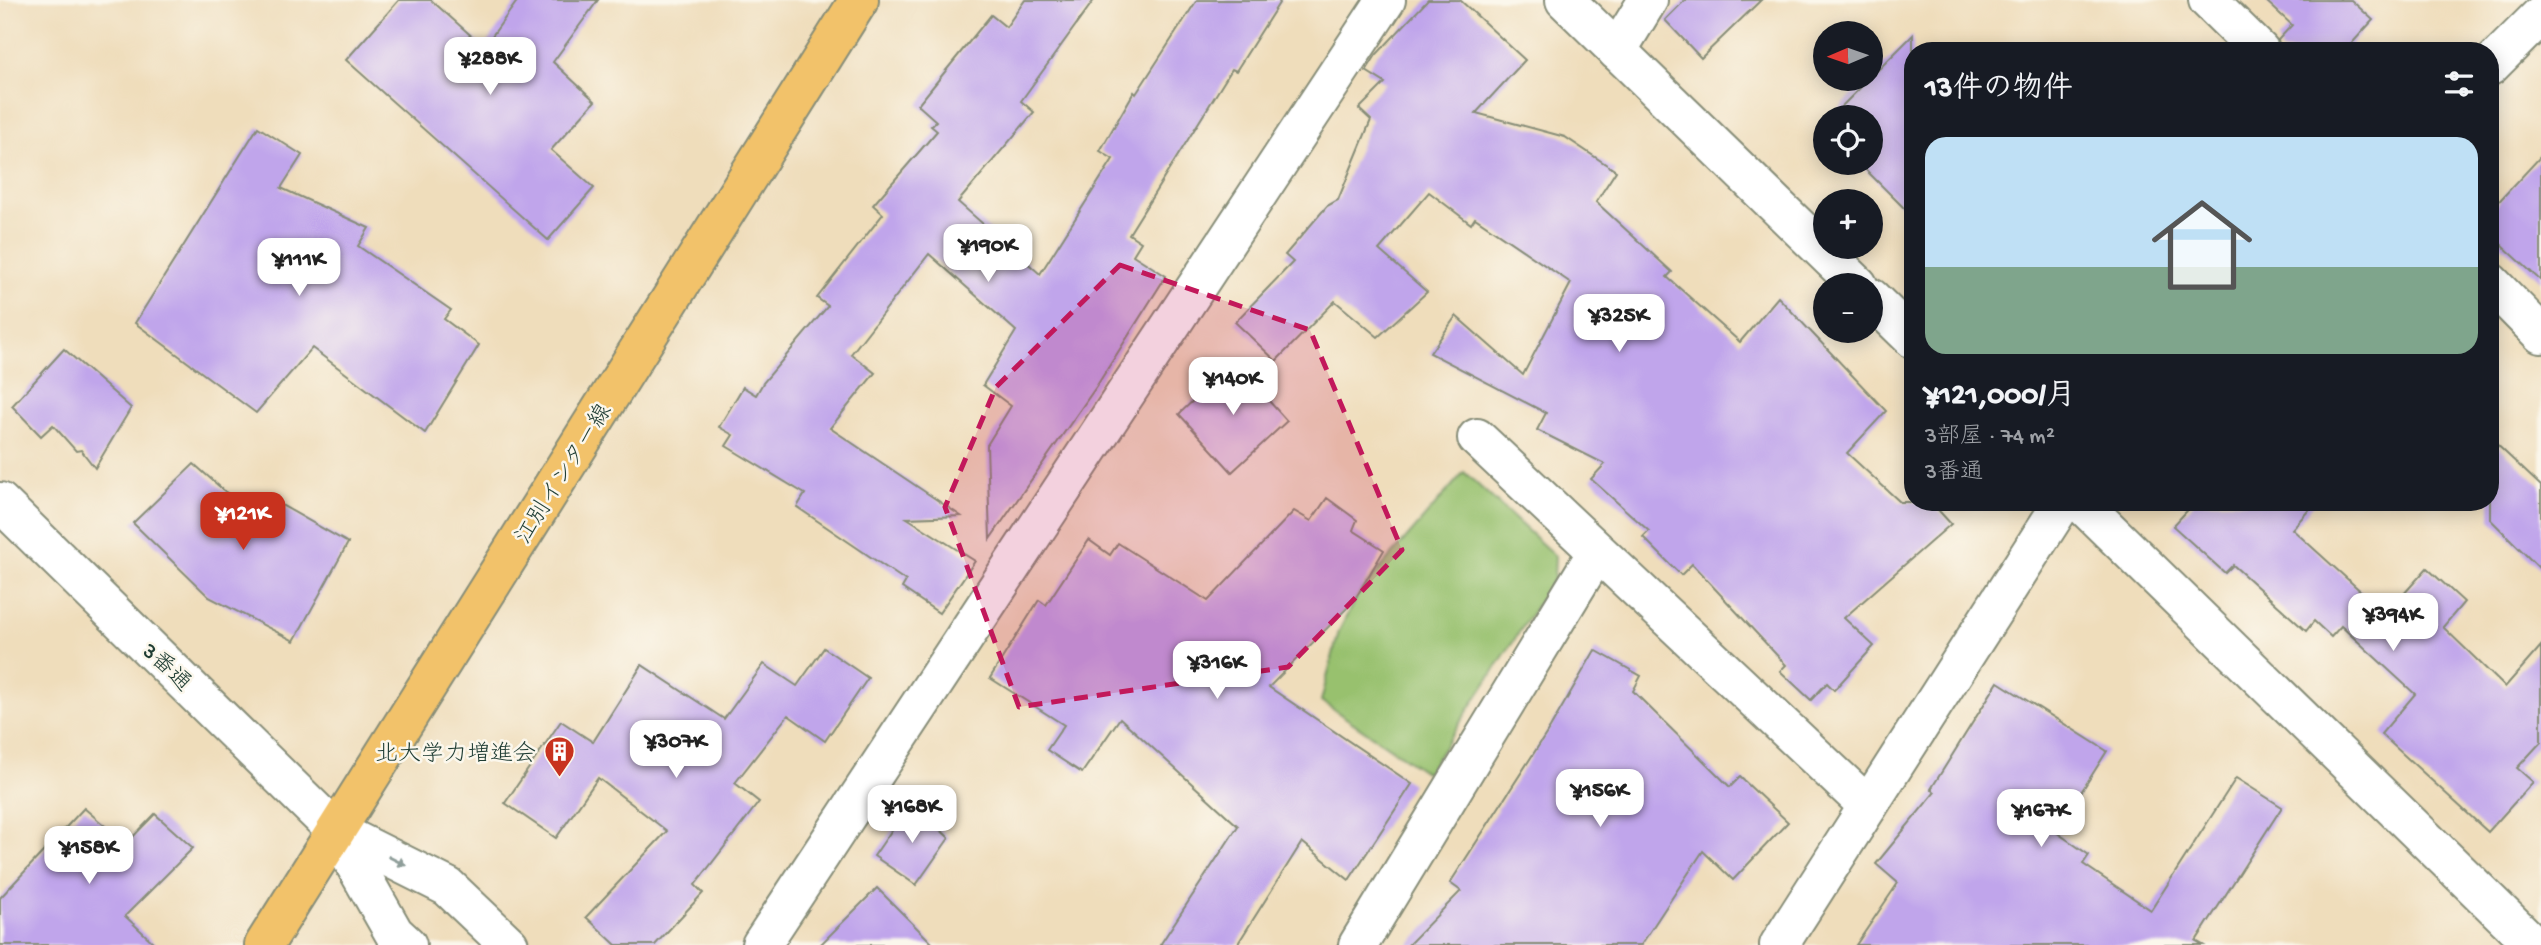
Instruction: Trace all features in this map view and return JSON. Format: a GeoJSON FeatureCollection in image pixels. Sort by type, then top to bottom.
{"type":"FeatureCollection","features":[{"type":"Feature","properties":{"kind":"main road","name":"江別インター線"},"geometry":{"type":"LineString","coordinates":[[264,945],[859,0]]}},
{"type":"Feature","properties":{"kind":"street"},"geometry":{"type":"LineString","coordinates":[[761,945],[1386,0]]}},
{"type":"Feature","properties":{"kind":"street"},"geometry":{"type":"LineString","coordinates":[[1565,0],[1846,273]]}},
{"type":"Feature","properties":{"kind":"street"},"geometry":{"type":"LineString","coordinates":[[1617,51],[1648,0]]}},
{"type":"Feature","properties":{"kind":"street"},"geometry":{"type":"LineString","coordinates":[[2208,0],[2251,42]]}},
{"type":"Feature","properties":{"kind":"street"},"geometry":{"type":"LineString","coordinates":[[2499,57],[2541,15]]}},
{"type":"Feature","properties":{"kind":"street"},"geometry":{"type":"LineString","coordinates":[[2499,291],[2541,334]]}},
{"type":"Feature","properties":{"kind":"street"},"geometry":{"type":"LineString","coordinates":[[1883,310],[1904,330]]}},
{"type":"Feature","properties":{"kind":"street"},"geometry":{"type":"LineString","coordinates":[[1477,438],[1868,806]]}},
{"type":"Feature","properties":{"kind":"street","name":"3番通"},"geometry":{"type":"LineString","coordinates":[[0,502],[336,831],[394,933],[407,945]]}},
{"type":"Feature","properties":{"kind":"street"},"geometry":{"type":"LineString","coordinates":[[1783,943],[2057,511]]}},
{"type":"Feature","properties":{"kind":"street"},"geometry":{"type":"LineString","coordinates":[[2089,511],[2534,945]]}},
{"type":"Feature","properties":{"kind":"street"},"geometry":{"type":"LineString","coordinates":[[1358,945],[1597,552]]}},
{"type":"Feature","properties":{"kind":"street","name":"3番通"},"geometry":{"type":"LineString","coordinates":[[336,831],[448,887],[509,945]]}},
{"type":"Feature","properties":{"kind":"highlighted area"},"geometry":{"type":"Polygon","coordinates":[[[1120,265],[1310,330],[1402,550],[1288,667],[1019,707],[945,507],[996,387],[1120,265]]]}},
{"type":"Feature","properties":{"kind":"green space"},"geometry":{"type":"Polygon","coordinates":[[[1464,472],[1555,556],[1554,579],[1427,773],[1321,701],[1339,631],[1357,595],[1464,472]]]}},
{"type":"Feature","properties":{"kind":"building"},"geometry":{"type":"Polygon","coordinates":[[[399,0],[431,0],[484,47],[518,0],[598,0],[553,62],[595,101],[551,150],[594,188],[548,240],[346,60],[399,0]]]}},
{"type":"Feature","properties":{"kind":"building"},"geometry":{"type":"Polygon","coordinates":[[[1025,0],[1094,0],[1021,101],[1034,112],[958,202],[1040,274],[1113,159],[1100,151],[1134,92],[1136,94],[1197,0],[1281,0],[1236,71],[1232,69],[1129,234],[1141,242],[1133,255],[1166,276],[1096,387],[990,539],[987,445],[1011,406],[983,385],[1016,331],[929,254],[851,354],[875,373],[830,428],[961,516],[907,518],[975,561],[939,613],[902,588],[906,581],[797,507],[805,494],[726,446],[733,435],[719,427],[743,387],[756,395],[763,383],[828,306],[817,298],[883,214],[873,205],[937,131],[931,126],[936,121],[918,105],[991,15],[1006,27],[1025,0]]]}},
{"type":"Feature","properties":{"kind":"building"},"geometry":{"type":"Polygon","coordinates":[[[1428,0],[1460,0],[1525,60],[1476,113],[1565,137],[1616,171],[1596,202],[1672,272],[1667,277],[1740,342],[1778,297],[1813,334],[1813,343],[1822,343],[1886,411],[1847,453],[1900,502],[1904,502],[1904,511],[1939,511],[1951,524],[1844,618],[1874,646],[1834,690],[1827,683],[1811,700],[1780,671],[1786,665],[1692,564],[1681,575],[1643,537],[1649,531],[1591,479],[1605,464],[1537,430],[1546,413],[1430,353],[1456,316],[1523,375],[1571,283],[1475,218],[1471,224],[1429,192],[1379,250],[1427,292],[1378,337],[1335,301],[1276,361],[1235,322],[1293,262],[1285,255],[1327,206],[1338,200],[1371,120],[1359,109],[1385,83],[1366,71],[1376,55],[1428,0]]]}},
{"type":"Feature","properties":{"kind":"building"},"geometry":{"type":"Polygon","coordinates":[[[1685,0],[1761,0],[1701,58],[1665,20],[1685,0]]]}},
{"type":"Feature","properties":{"kind":"building"},"geometry":{"type":"Polygon","coordinates":[[[2265,0],[2351,0],[2373,20],[2353,42],[2279,42],[2292,25],[2265,0]]]}},
{"type":"Feature","properties":{"kind":"building"},"geometry":{"type":"Polygon","coordinates":[[[1904,44],[1904,208],[1871,175],[1883,175],[1883,105],[1843,105],[1857,91],[1883,91],[1883,65],[1904,44]]]}},
{"type":"Feature","properties":{"kind":"building"},"geometry":{"type":"Polygon","coordinates":[[[258,127],[302,155],[281,188],[369,228],[358,246],[451,310],[444,319],[479,345],[425,433],[312,348],[256,413],[135,323],[258,127]]]}},
{"type":"Feature","properties":{"kind":"building"},"geometry":{"type":"Polygon","coordinates":[[[2541,156],[2541,281],[2499,242],[2499,201],[2541,156]]]}},
{"type":"Feature","properties":{"kind":"building"},"geometry":{"type":"Polygon","coordinates":[[[64,349],[131,408],[95,468],[81,450],[76,451],[53,425],[41,436],[12,406],[64,349]]]}},
{"type":"Feature","properties":{"kind":"building"},"geometry":{"type":"Polygon","coordinates":[[[1234,362],[1287,421],[1232,472],[1179,414],[1234,362]]]}},
{"type":"Feature","properties":{"kind":"building"},"geometry":{"type":"Polygon","coordinates":[[[2499,446],[2541,486],[2541,570],[2490,519],[2490,511],[2499,511],[2499,446]]]}},
{"type":"Feature","properties":{"kind":"building"},"geometry":{"type":"Polygon","coordinates":[[[194,464],[264,526],[276,502],[348,543],[294,641],[209,597],[133,523],[194,464]]]}},
{"type":"Feature","properties":{"kind":"building"},"geometry":{"type":"Polygon","coordinates":[[[1327,498],[1357,520],[1353,530],[1384,550],[1354,601],[1269,687],[1412,784],[1349,880],[1302,842],[1237,945],[1160,945],[1238,826],[1120,718],[1082,773],[1047,750],[1064,725],[990,678],[1039,600],[1046,605],[1089,540],[1110,555],[1118,543],[1208,601],[1294,511],[1311,521],[1327,498]]]}},
{"type":"Feature","properties":{"kind":"building"},"geometry":{"type":"Polygon","coordinates":[[[2187,511],[2308,511],[2292,529],[2386,614],[2427,568],[2464,602],[2443,627],[2505,687],[2541,646],[2541,742],[2517,768],[2533,782],[2488,832],[2381,734],[2415,694],[2341,626],[2331,637],[2314,621],[2306,631],[2233,565],[2225,573],[2173,526],[2187,511]]]}},
{"type":"Feature","properties":{"kind":"building"},"geometry":{"type":"Polygon","coordinates":[[[824,648],[868,678],[825,741],[788,715],[735,783],[759,802],[695,885],[703,893],[655,945],[616,945],[586,917],[667,831],[598,778],[556,838],[505,803],[561,721],[593,742],[642,665],[724,719],[764,664],[797,686],[824,648]]]}},
{"type":"Feature","properties":{"kind":"building"},"geometry":{"type":"Polygon","coordinates":[[[1595,650],[1641,676],[1633,691],[1730,787],[1740,777],[1788,822],[1733,880],[1703,851],[1641,945],[1408,945],[1461,891],[1450,883],[1550,728],[1595,650]]]}},
{"type":"Feature","properties":{"kind":"building"},"geometry":{"type":"Polygon","coordinates":[[[1998,682],[2107,751],[2056,832],[2089,855],[2083,864],[2151,910],[2236,778],[2282,807],[2196,941],[2203,945],[1856,945],[1898,883],[1876,864],[1935,792],[1931,789],[1998,682]]]}},
{"type":"Feature","properties":{"kind":"building"},"geometry":{"type":"Polygon","coordinates":[[[911,802],[949,838],[916,885],[874,856],[911,802]]]}},
{"type":"Feature","properties":{"kind":"building"},"geometry":{"type":"Polygon","coordinates":[[[84,808],[126,844],[155,814],[193,848],[125,916],[156,945],[0,945],[0,898],[84,808]]]}},
{"type":"Feature","properties":{"kind":"building"},"geometry":{"type":"Polygon","coordinates":[[[877,888],[934,945],[820,945],[877,888]]]}},
{"type":"Feature","properties":{"kind":"place","name":"北大学力増進会"},"geometry":{"type":"Point","coordinates":[559,779]}}]}
